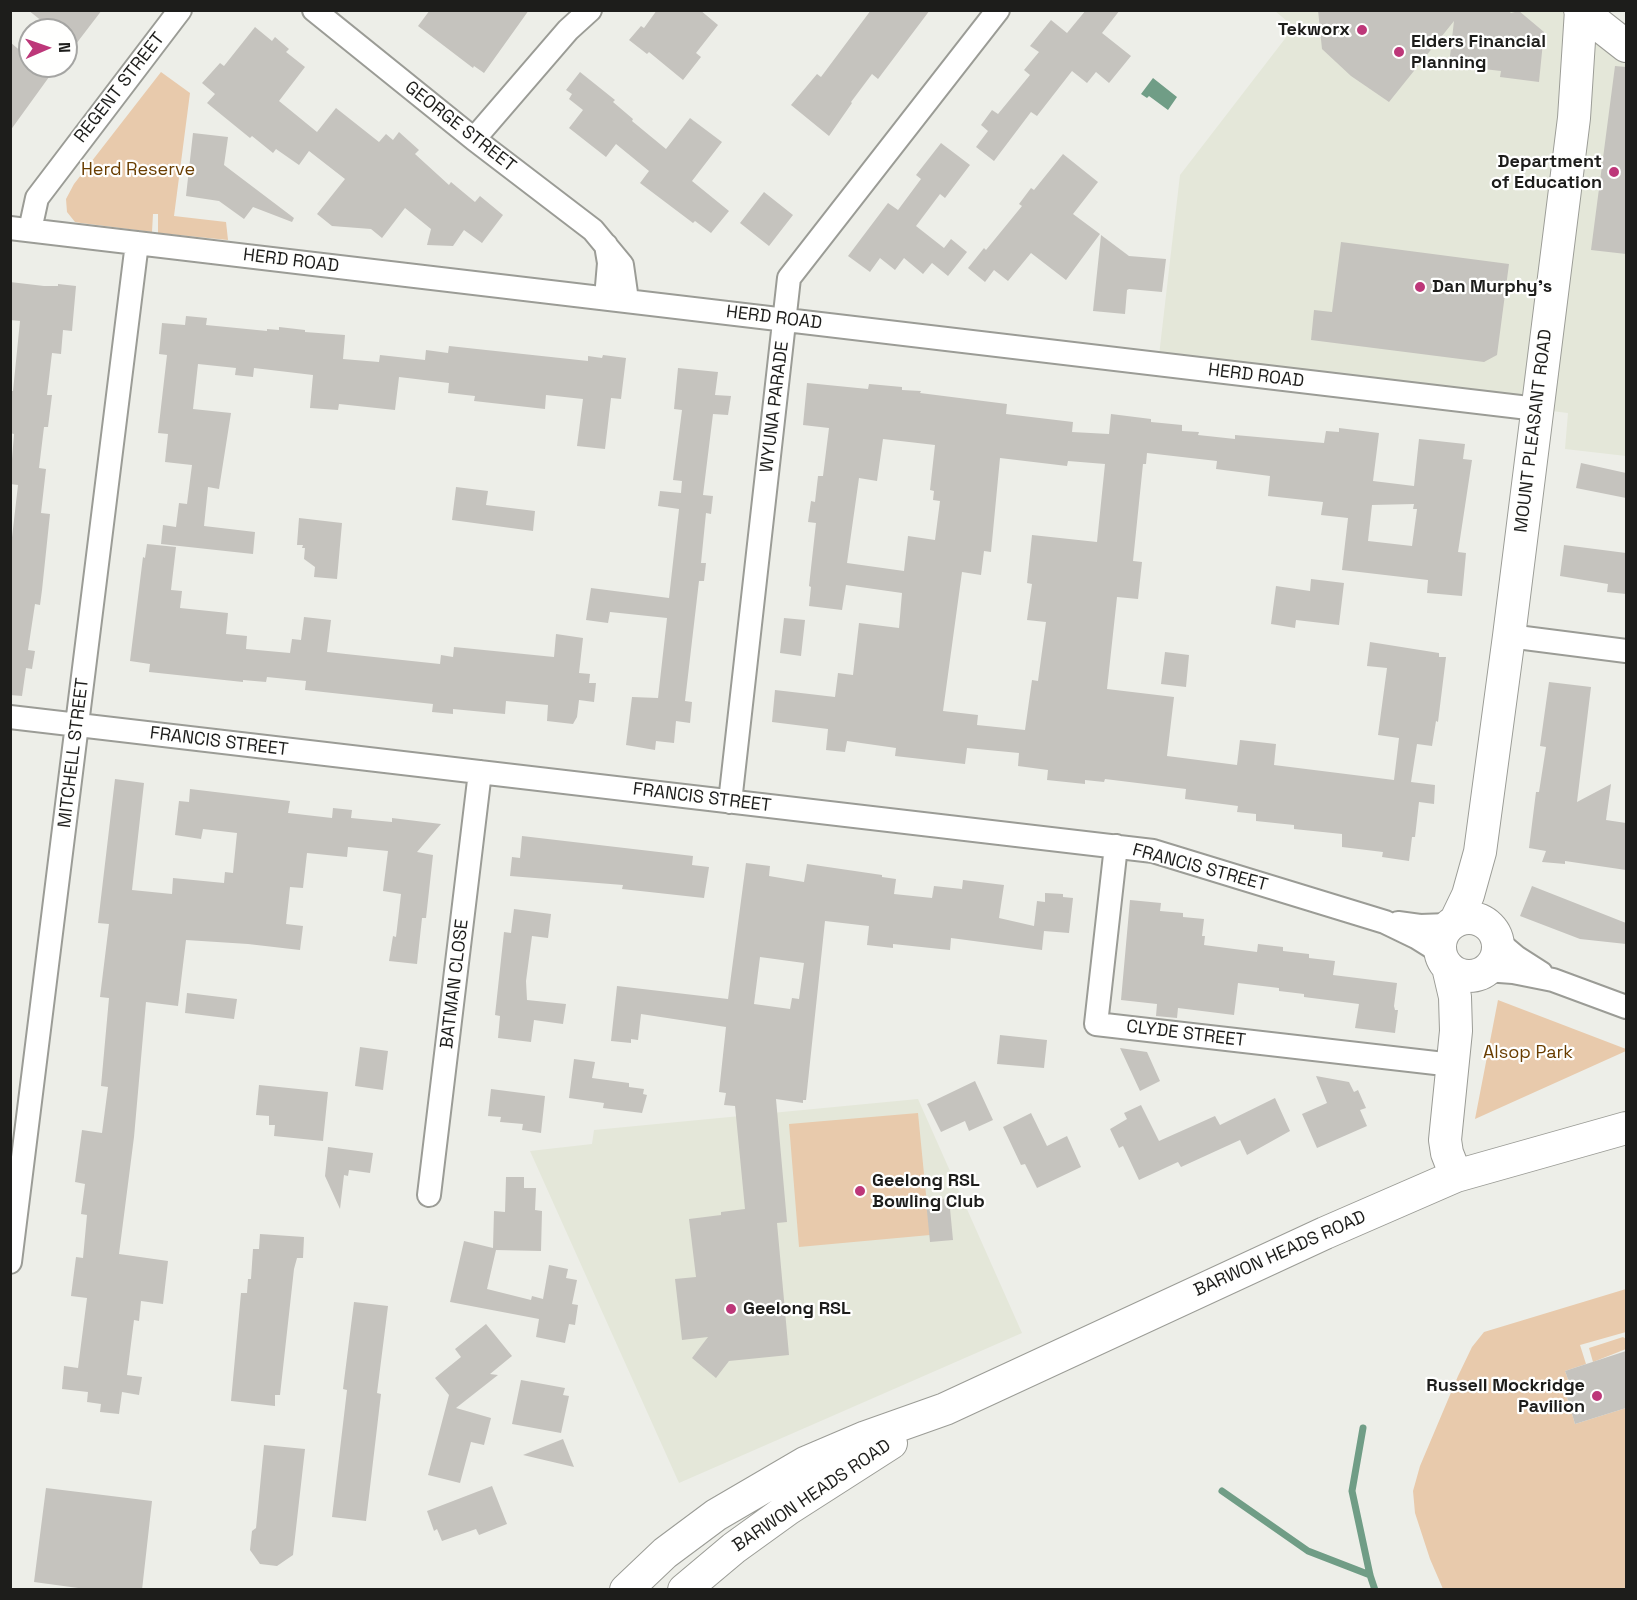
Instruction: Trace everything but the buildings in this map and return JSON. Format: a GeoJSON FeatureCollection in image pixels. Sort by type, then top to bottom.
{"type":"FeatureCollection","features":[{"type":"Feature","properties":{"kind":"street","name":"REGENT STREET"},"geometry":{"type":"LineString","coordinates":[[20,229],[37,198],[180,10]]}},
{"type":"Feature","properties":{"kind":"street","name":"GEORGE STREET"},"geometry":{"type":"LineString","coordinates":[[314,10],[474,139],[593,230],[622,265],[616,299]]}},
{"type":"Feature","properties":{"kind":"street"},"geometry":{"type":"LineString","coordinates":[[474,139],[568,30],[590,10]]}},
{"type":"Feature","properties":{"kind":"street","name":"WYUNA PARADE"},"geometry":{"type":"LineString","coordinates":[[730,802],[789,278],[998,10]]}},
{"type":"Feature","properties":{"kind":"street"},"geometry":{"type":"LineString","coordinates":[[1580,11],[1626,46]]}},
{"type":"Feature","properties":{"kind":"street","name":"MOUNT PLEASANT ROAD"},"geometry":{"type":"LineString","coordinates":[[1449,941],[1468,895],[1480,852],[1574,118],[1580,11]]}},
{"type":"Feature","properties":{"kind":"street","name":"HERD ROAD"},"geometry":{"type":"LineString","coordinates":[[20,229],[1537,409]]}},
{"type":"Feature","properties":{"kind":"street","name":"MITCHELL STREET"},"geometry":{"type":"LineString","coordinates":[[10,1262],[137,243]]}},
{"type":"Feature","properties":{"kind":"street"},"geometry":{"type":"LineString","coordinates":[[1509,636],[1626,651]]}},
{"type":"Feature","properties":{"kind":"street","name":"FRANCIS STREET"},"geometry":{"type":"LineString","coordinates":[[10,717],[1153,851],[1385,922],[1420,926],[1449,941]]}},
{"type":"Feature","properties":{"kind":"street","name":"BATMAN CLOSE"},"geometry":{"type":"LineString","coordinates":[[429,1195],[480,772]]}},
{"type":"Feature","properties":{"kind":"street","name":"CLYDE STREET"},"geometry":{"type":"LineString","coordinates":[[1116,846],[1096,1023],[1453,1065]]}},
{"type":"Feature","properties":{"kind":"street","name":"MOUNT PLEASANT ROAD"},"geometry":{"type":"LineString","coordinates":[[1480,852],[1482,898],[1493,934]]}},
{"type":"Feature","properties":{"kind":"street"},"geometry":{"type":"LineString","coordinates":[[1449,941],[1474,918],[1516,957],[1553,980]]}},
{"type":"Feature","properties":{"kind":"street"},"geometry":{"type":"LineString","coordinates":[[1456,1031],[1468,996],[1494,960],[1493,934]]}},
{"type":"Feature","properties":{"kind":"street"},"geometry":{"type":"LineString","coordinates":[[1449,941],[1456,1031],[1445,1140],[1447,1153],[1456,1176]]}},
{"type":"Feature","properties":{"kind":"street"},"geometry":{"type":"LineString","coordinates":[[1449,941],[1463,975],[1484,971],[1513,972],[1553,980],[1626,1007]]}},
{"type":"Feature","properties":{"kind":"street","name":"BARWON HEADS ROAD"},"geometry":{"type":"LineString","coordinates":[[626,1590],[665,1553],[716,1515],[805,1463],[866,1437],[945,1409],[1325,1233],[1456,1176],[1626,1128]]}},
{"type":"Feature","properties":{"kind":"street","name":"BARWON HEADS ROAD"},"geometry":{"type":"LineString","coordinates":[[684,1590],[734,1548],[788,1509],[945,1409]]}},
{"type":"Feature","properties":{"kind":"street"},"geometry":{"type":"LineString","coordinates":[[716,1515],[734,1548]]}},
{"type":"Feature","properties":{"kind":"shaded area"},"geometry":{"type":"Polygon","coordinates":[[[1275,11],[1581,11],[1626,46],[1626,456],[1565,449],[1568,413],[1158,364],[1180,175],[1294,27],[1275,11]]]}},
{"type":"Feature","properties":{"kind":"shaded area"},"geometry":{"type":"Polygon","coordinates":[[[1153,78],[1177,97],[1168,110],[1149,96],[1147,98],[1141,94],[1153,78]]]}},
{"type":"Feature","properties":{"kind":"shaded area"},"geometry":{"type":"Polygon","coordinates":[[[918,1099],[1022,1333],[679,1483],[530,1151],[592,1144],[594,1130],[918,1099]]]}},
{"type":"Feature","properties":{"kind":"green space","name":"Herd Reserve"},"geometry":{"type":"Polygon","coordinates":[[[161,72],[190,93],[174,216],[226,222],[228,240],[158,233],[158,214],[153,214],[152,232],[75,222],[67,212],[66,199],[74,184],[161,72]]]}},
{"type":"Feature","properties":{"kind":"green space","name":"Alsop Park"},"geometry":{"type":"Polygon","coordinates":[[[1498,1000],[1626,1049],[1626,1051],[1475,1119],[1498,1000]]]}},
{"type":"Feature","properties":{"kind":"green space","name":"Geelong RSL Bowling Club"},"geometry":{"type":"Polygon","coordinates":[[[918,1113],[930,1235],[799,1247],[789,1124],[918,1113]]]}},
{"type":"Feature","properties":{"kind":"green space"},"geometry":{"type":"Polygon","coordinates":[[[1626,1289],[1626,1332],[1580,1345],[1586,1364],[1565,1371],[1569,1382],[1563,1384],[1575,1424],[1626,1408],[1626,1589],[1443,1589],[1430,1559],[1415,1513],[1413,1491],[1420,1466],[1472,1347],[1484,1332],[1626,1289]]]}},
{"type":"Feature","properties":{"kind":"green space"},"geometry":{"type":"Polygon","coordinates":[[[1623,1337],[1626,1339],[1626,1349],[1593,1362],[1589,1348],[1623,1337]]]}},
{"type":"Feature","properties":{"kind":"waterway"},"geometry":{"type":"LineString","coordinates":[[1363,1428],[1352,1491],[1375,1590]]}},
{"type":"Feature","properties":{"kind":"waterway"},"geometry":{"type":"LineString","coordinates":[[1222,1491],[1308,1551],[1370,1575]]}},
{"type":"Feature","properties":{"kind":"place","name":"Tekworx"},"geometry":{"type":"Point","coordinates":[1362,30]}},
{"type":"Feature","properties":{"kind":"place","name":"Elders Financial Planning"},"geometry":{"type":"Point","coordinates":[1399,52]}},
{"type":"Feature","properties":{"kind":"place","name":"Department of Education"},"geometry":{"type":"Point","coordinates":[1614,172]}},
{"type":"Feature","properties":{"kind":"place","name":"Dan Murphy's"},"geometry":{"type":"Point","coordinates":[1420,287]}},
{"type":"Feature","properties":{"kind":"place","name":"Geelong RSL Bowling Club"},"geometry":{"type":"Point","coordinates":[860,1191]}},
{"type":"Feature","properties":{"kind":"place","name":"Geelong RSL"},"geometry":{"type":"Point","coordinates":[731,1309]}},
{"type":"Feature","properties":{"kind":"place","name":"Russell Mockridge Pavilion"},"geometry":{"type":"Point","coordinates":[1597,1396]}}]}
